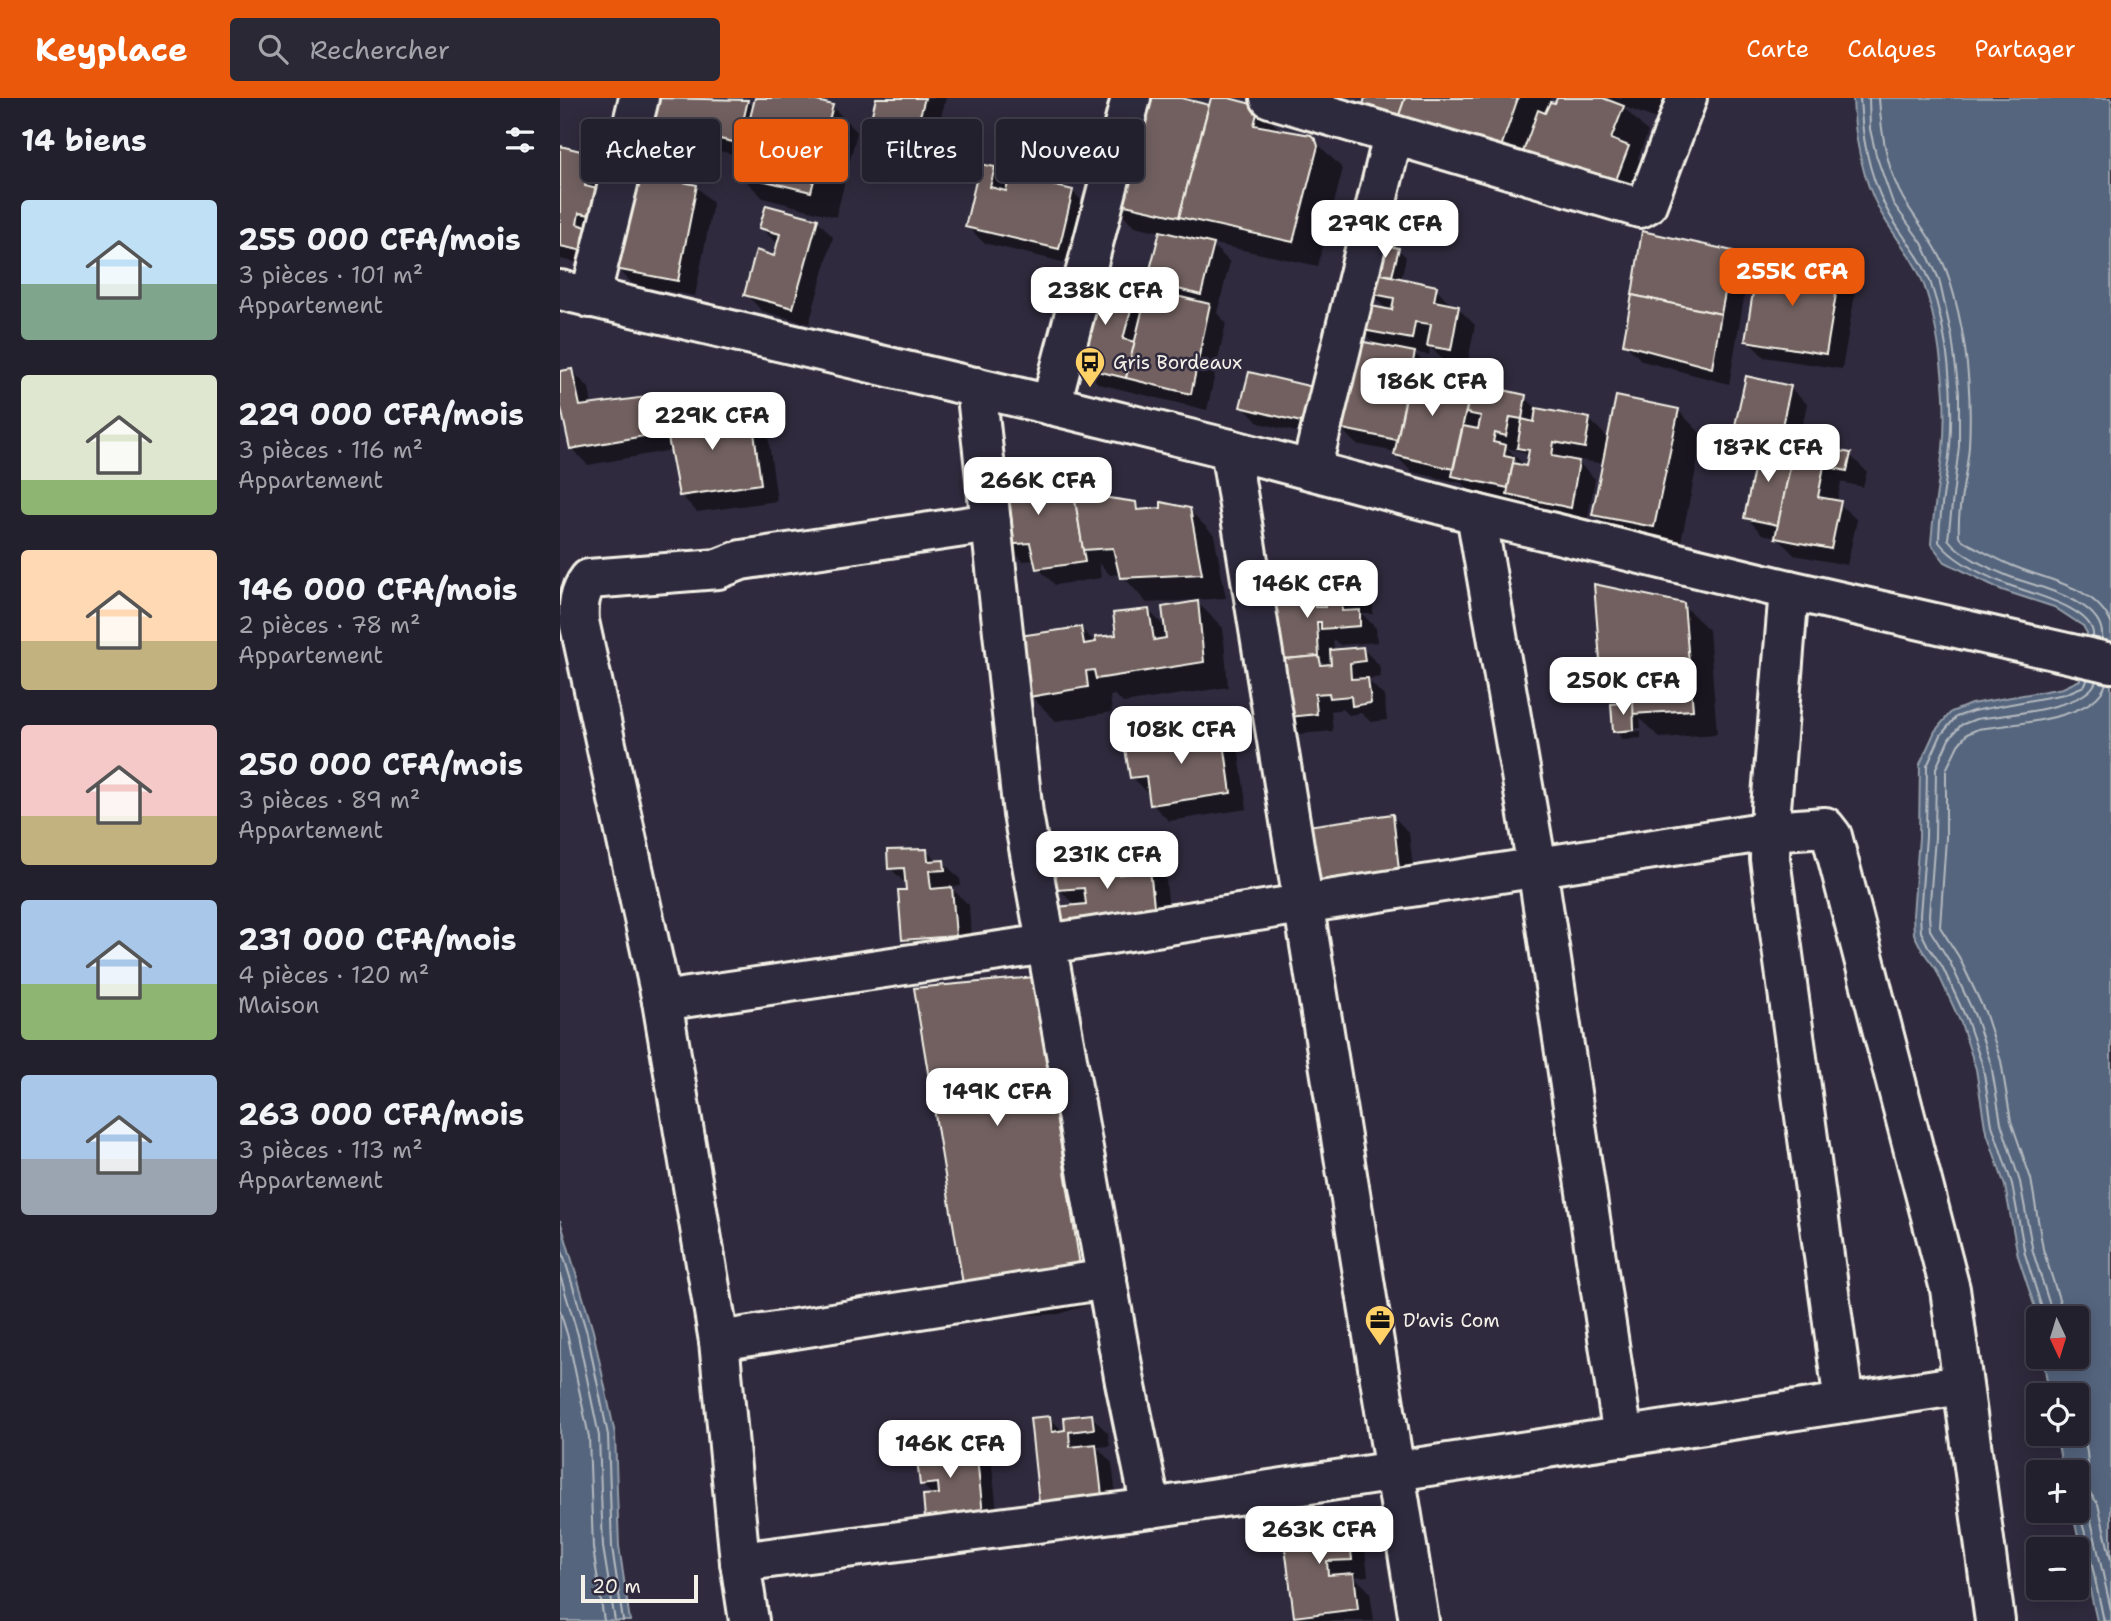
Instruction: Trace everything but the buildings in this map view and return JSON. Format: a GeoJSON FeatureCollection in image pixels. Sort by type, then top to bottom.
{"type":"FeatureCollection","features":[{"type":"Feature","properties":{"kind":"street"},"geometry":{"type":"LineString","coordinates":[[639,98],[575,294],[1051,404],[1476,514],[1788,590],[2094,658]]}},
{"type":"Feature","properties":{"kind":"street"},"geometry":{"type":"LineString","coordinates":[[1051,404],[1131,98]]}},
{"type":"Feature","properties":{"kind":"street"},"geometry":{"type":"LineString","coordinates":[[1270,98],[1640,208],[1647,204],[1687,98]]}},
{"type":"Feature","properties":{"kind":"street"},"geometry":{"type":"LineString","coordinates":[[1311,470],[1393,136]]}},
{"type":"Feature","properties":{"kind":"street"},"geometry":{"type":"LineString","coordinates":[[976,387],[1023,814],[1151,1508]]}},
{"type":"Feature","properties":{"kind":"street"},"geometry":{"type":"LineString","coordinates":[[1230,449],[1419,1621]]}},
{"type":"Feature","properties":{"kind":"street"},"geometry":{"type":"LineString","coordinates":[[1476,514],[1536,867],[1623,1437]]}},
{"type":"Feature","properties":{"kind":"street"},"geometry":{"type":"LineString","coordinates":[[749,1621],[740,1562],[719,1341],[662,1001],[579,621],[580,599],[583,586],[589,579],[718,569],[741,560],[991,523]]}},
{"type":"Feature","properties":{"kind":"street"},"geometry":{"type":"LineString","coordinates":[[1788,590],[1769,831],[1773,894],[1844,1403]]}},
{"type":"Feature","properties":{"kind":"street"},"geometry":{"type":"LineString","coordinates":[[662,1001],[1769,831],[1825,827],[1832,836],[1950,1289],[1995,1621]]}},
{"type":"Feature","properties":{"kind":"street"},"geometry":{"type":"LineString","coordinates":[[719,1341],[1107,1279]]}},
{"type":"Feature","properties":{"kind":"street"},"geometry":{"type":"LineString","coordinates":[[740,1562],[1151,1508],[1962,1385]]}},
{"type":"Feature","properties":{"kind":"water"},"geometry":{"type":"Polygon","coordinates":[[[1853,98],[2111,98],[2111,1621],[2097,1621],[2089,1585],[2089,1537],[2078,1537],[2075,1523],[2089,1523],[2089,1460],[2061,1460],[2058,1446],[2089,1446],[2089,1383],[2047,1383],[2045,1369],[2090,1368],[2090,1306],[2034,1306],[2018,1256],[2005,1186],[1985,1127],[1976,1069],[1961,1023],[1936,969],[1914,934],[1913,915],[1919,837],[1920,764],[1935,731],[1951,712],[1971,704],[2063,688],[2080,680],[2087,633],[2083,626],[2054,607],[2002,590],[1945,562],[1931,544],[1944,430],[1938,344],[1930,303],[1920,275],[1880,211],[1868,185],[1855,127],[1853,98]]]}},
{"type":"Feature","properties":{"kind":"water"},"geometry":{"type":"Polygon","coordinates":[[[560,1220],[593,1331],[615,1434],[619,1546],[630,1621],[560,1621],[560,1220]]]}},
{"type":"Feature","properties":{"kind":"place","name":"Gris Bordeaux"},"geometry":{"type":"Point","coordinates":[1090,389]}},
{"type":"Feature","properties":{"kind":"place","name":"D'avis Com"},"geometry":{"type":"Point","coordinates":[1380,1347]}}]}
